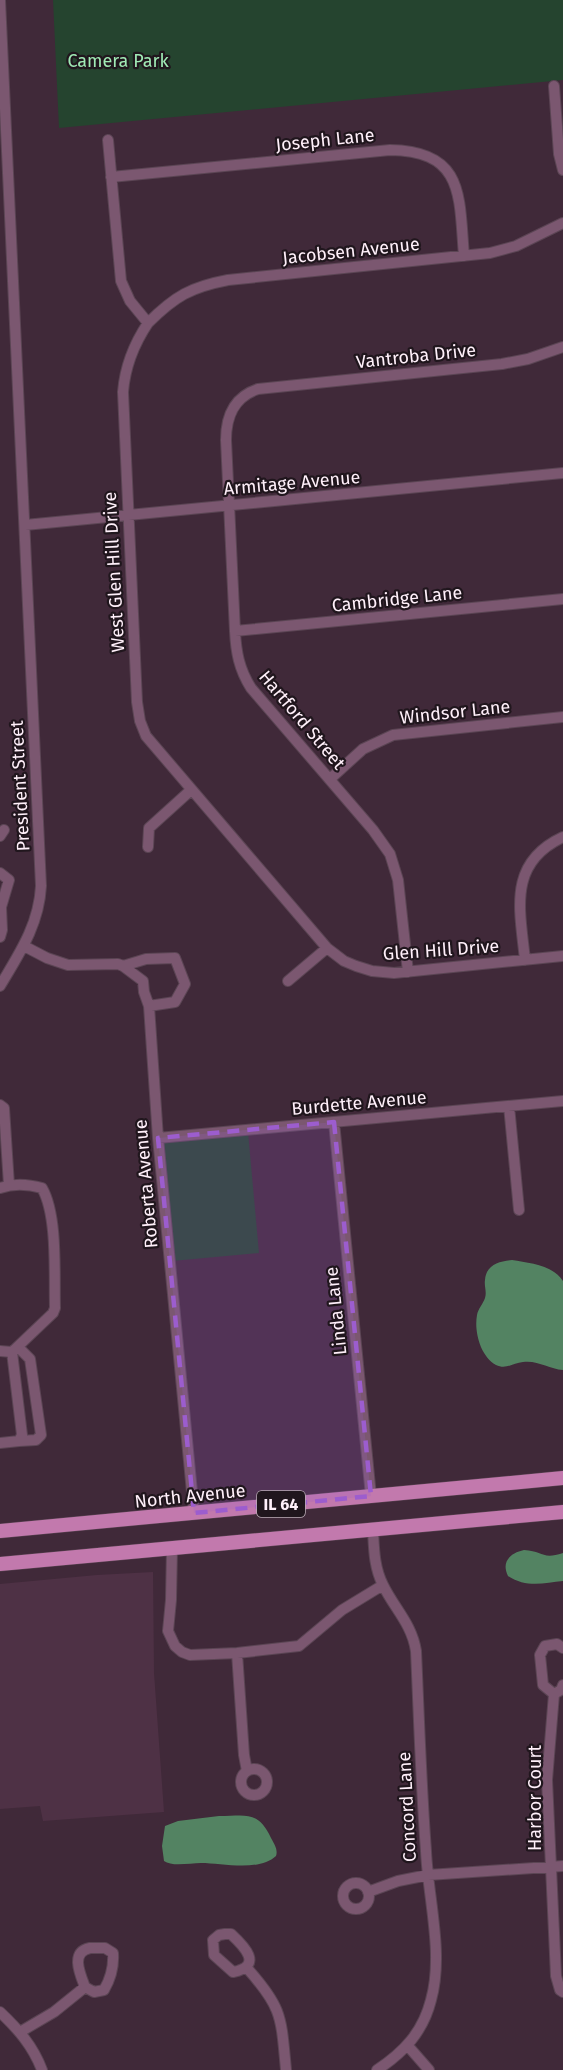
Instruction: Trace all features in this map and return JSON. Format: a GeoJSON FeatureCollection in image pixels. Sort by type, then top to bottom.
{"type":"FeatureCollection","features":[{"type":"Feature","properties":{"kind":"main road","name":"North Avenue"},"geometry":{"type":"LineString","coordinates":[[0,1531],[563,1478]]}},
{"type":"Feature","properties":{"kind":"main road","name":"IL 64"},"geometry":{"type":"LineString","coordinates":[[0,1564],[563,1512]]}},
{"type":"Feature","properties":{"kind":"street","name":"President Street"},"geometry":{"type":"LineString","coordinates":[[0,0],[41,886],[37,916],[24,946],[0,986]]}},
{"type":"Feature","properties":{"kind":"street"},"geometry":{"type":"LineString","coordinates":[[554,86],[559,154],[563,170]]}},
{"type":"Feature","properties":{"kind":"street"},"geometry":{"type":"LineString","coordinates":[[108,140],[121,281],[130,302],[148,323]]}},
{"type":"Feature","properties":{"kind":"street","name":"Joseph Lane"},"geometry":{"type":"LineString","coordinates":[[111,177],[390,150],[419,152],[440,162],[453,179],[459,200],[464,256]]}},
{"type":"Feature","properties":{"kind":"street","name":"Jacobsen Avenue"},"geometry":{"type":"LineString","coordinates":[[148,323],[178,296],[194,288],[217,282],[490,253],[516,246],[563,223]]}},
{"type":"Feature","properties":{"kind":"street","name":"West Glen Hill Drive"},"geometry":{"type":"LineString","coordinates":[[148,323],[133,349],[124,377],[123,407],[137,702],[140,721],[150,742],[327,948]]}},
{"type":"Feature","properties":{"kind":"street","name":"Vantroba Drive"},"geometry":{"type":"LineString","coordinates":[[271,387],[502,364],[528,359],[563,347]]}},
{"type":"Feature","properties":{"kind":"street","name":"Hartford Street"},"geometry":{"type":"LineString","coordinates":[[271,387],[252,391],[243,397],[234,405],[227,420],[236,653],[239,665],[251,688],[330,779],[390,854],[398,880],[408,972]]}},
{"type":"Feature","properties":{"kind":"street","name":"Armitage Avenue"},"geometry":{"type":"LineString","coordinates":[[25,525],[563,473]]}},
{"type":"Feature","properties":{"kind":"street","name":"Cambridge Lane"},"geometry":{"type":"LineString","coordinates":[[235,631],[563,600]]}},
{"type":"Feature","properties":{"kind":"street","name":"Windsor Lane"},"geometry":{"type":"LineString","coordinates":[[330,779],[363,749],[393,735],[563,717]]}},
{"type":"Feature","properties":{"kind":"street"},"geometry":{"type":"LineString","coordinates":[[148,847],[149,828],[191,790]]}},
{"type":"Feature","properties":{"kind":"street"},"geometry":{"type":"LineString","coordinates":[[525,960],[520,899],[523,877],[537,855],[546,846],[563,837]]}},
{"type":"Feature","properties":{"kind":"street"},"geometry":{"type":"LineString","coordinates":[[0,873],[9,880],[2,907],[0,937]]}},
{"type":"Feature","properties":{"kind":"street"},"geometry":{"type":"LineString","coordinates":[[24,946],[47,958],[68,965],[112,963],[123,966],[146,959],[175,958],[185,984],[175,1002],[149,1006]]}},
{"type":"Feature","properties":{"kind":"street"},"geometry":{"type":"LineString","coordinates":[[288,981],[327,948]]}},
{"type":"Feature","properties":{"kind":"street","name":"Glen Hill Drive"},"geometry":{"type":"LineString","coordinates":[[327,948],[344,961],[365,969],[383,972],[408,972],[563,956]]}},
{"type":"Feature","properties":{"kind":"street","name":"Roberta Avenue"},"geometry":{"type":"LineString","coordinates":[[123,966],[143,981],[149,1006],[158,1138],[194,1513]]}},
{"type":"Feature","properties":{"kind":"street","name":"Burdette Avenue"},"geometry":{"type":"LineString","coordinates":[[158,1138],[563,1101]]}},
{"type":"Feature","properties":{"kind":"street"},"geometry":{"type":"LineString","coordinates":[[0,1105],[4,1108],[5,1186],[30,1185],[42,1188],[47,1198],[54,1256],[54,1313],[15,1350]]}},
{"type":"Feature","properties":{"kind":"street"},"geometry":{"type":"LineString","coordinates":[[509,1106],[519,1210]]}},
{"type":"Feature","properties":{"kind":"street","name":"Linda Lane"},"geometry":{"type":"LineString","coordinates":[[334,1122],[370,1496]]}},
{"type":"Feature","properties":{"kind":"street"},"geometry":{"type":"LineString","coordinates":[[15,1350],[22,1435],[19,1441]]}},
{"type":"Feature","properties":{"kind":"street"},"geometry":{"type":"LineString","coordinates":[[0,1351],[15,1350],[30,1359],[41,1435],[36,1440],[0,1443]]}},
{"type":"Feature","properties":{"kind":"street","name":"Concord Lane"},"geometry":{"type":"LineString","coordinates":[[373,1530],[374,1559],[383,1585],[410,1628],[416,1651],[428,1875],[434,1922],[435,1985],[426,2016],[408,2046],[377,2070]]}},
{"type":"Feature","properties":{"kind":"street"},"geometry":{"type":"LineString","coordinates":[[172,1548],[168,1631],[171,1641],[182,1652],[190,1655],[237,1653],[299,1646],[342,1610],[383,1585]]}},
{"type":"Feature","properties":{"kind":"street"},"geometry":{"type":"LineString","coordinates":[[563,1648],[557,1644],[545,1646],[540,1655],[543,1686],[554,1694],[561,1690],[563,1685]]}},
{"type":"Feature","properties":{"kind":"street"},"geometry":{"type":"LineString","coordinates":[[237,1653],[247,1772]]}},
{"type":"Feature","properties":{"kind":"street","name":"Harbor Court"},"geometry":{"type":"LineString","coordinates":[[554,1694],[547,1780],[548,1867],[556,1976],[560,1990],[563,1992]]}},
{"type":"Feature","properties":{"kind":"street"},"geometry":{"type":"LineString","coordinates":[[368,1892],[398,1881],[428,1875],[563,1866]]}},
{"type":"Feature","properties":{"kind":"street"},"geometry":{"type":"LineString","coordinates":[[555,1942],[563,1951]]}},
{"type":"Feature","properties":{"kind":"street"},"geometry":{"type":"LineString","coordinates":[[246,1967],[269,1992],[278,2010],[282,2025],[286,2070]]}},
{"type":"Feature","properties":{"kind":"street"},"geometry":{"type":"LineString","coordinates":[[21,2032],[54,2012],[85,1987]]}},
{"type":"Feature","properties":{"kind":"street"},"geometry":{"type":"LineString","coordinates":[[0,2012],[21,2032],[32,2048],[42,2070]]}},
{"type":"Feature","properties":{"kind":"street"},"geometry":{"type":"LineString","coordinates":[[408,2046],[429,2070]]}},
{"type":"Feature","properties":{"kind":"highlighted area"},"geometry":{"type":"Polygon","coordinates":[[[334,1122],[371,1496],[194,1513],[158,1138],[334,1122]]]}},
{"type":"Feature","properties":{"kind":"shaded area"},"geometry":{"type":"Polygon","coordinates":[[[512,1260],[547,1268],[563,1281],[563,1370],[528,1362],[506,1367],[496,1365],[486,1356],[479,1343],[476,1321],[486,1296],[486,1275],[494,1265],[512,1260]]]}},
{"type":"Feature","properties":{"kind":"shaded area"},"geometry":{"type":"Polygon","coordinates":[[[524,1550],[546,1555],[563,1553],[563,1581],[528,1583],[508,1576],[506,1562],[515,1553],[524,1550]]]}},
{"type":"Feature","properties":{"kind":"shaded area"},"geometry":{"type":"Polygon","coordinates":[[[153,1572],[154,1673],[164,1812],[43,1821],[40,1806],[0,1809],[0,1584],[153,1572]]]}},
{"type":"Feature","properties":{"kind":"shaded area"},"geometry":{"type":"Polygon","coordinates":[[[219,1816],[244,1816],[256,1819],[266,1829],[274,1843],[276,1856],[269,1861],[250,1865],[176,1864],[164,1861],[162,1846],[165,1826],[178,1821],[219,1816]]]}},
{"type":"Feature","properties":{"kind":"green space","name":"Camera Park"},"geometry":{"type":"Polygon","coordinates":[[[53,0],[563,0],[563,80],[59,128],[53,0]]]}},
{"type":"Feature","properties":{"kind":"green space"},"geometry":{"type":"Polygon","coordinates":[[[248,1132],[259,1253],[172,1261],[161,1140],[248,1132]]]}}]}
